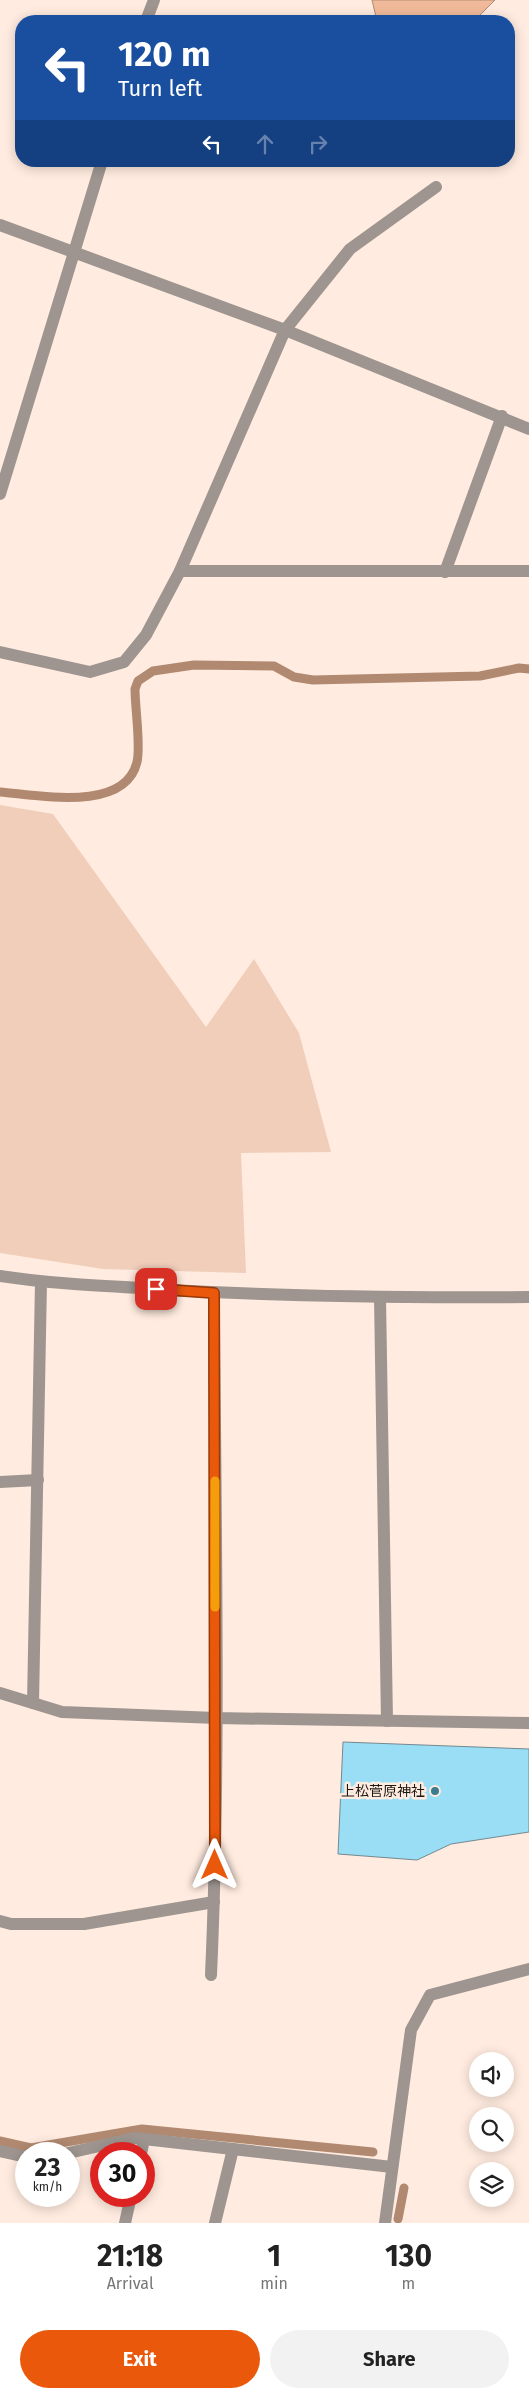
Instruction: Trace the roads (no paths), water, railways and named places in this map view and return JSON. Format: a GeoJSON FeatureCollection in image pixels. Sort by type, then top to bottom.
{"type":"FeatureCollection","features":[{"type":"Feature","properties":{"kind":"street"},"geometry":{"type":"LineString","coordinates":[[148,15],[154,0]]}},
{"type":"Feature","properties":{"kind":"street"},"geometry":{"type":"LineString","coordinates":[[0,494],[100,167]]}},
{"type":"Feature","properties":{"kind":"street"},"geometry":{"type":"LineString","coordinates":[[0,652],[90,672],[124,662],[146,635],[180,571],[285,330],[350,249],[436,187]]}},
{"type":"Feature","properties":{"kind":"street"},"geometry":{"type":"LineString","coordinates":[[0,225],[285,330],[528,427]]}},
{"type":"Feature","properties":{"kind":"street"},"geometry":{"type":"LineString","coordinates":[[445,572],[502,416]]}},
{"type":"Feature","properties":{"kind":"street"},"geometry":{"type":"LineString","coordinates":[[180,571],[445,572],[529,570]]}},
{"type":"Feature","properties":{"kind":"street"},"geometry":{"type":"LineString","coordinates":[[0,1276],[41,1282],[214,1293],[380,1298],[529,1297]]}},
{"type":"Feature","properties":{"kind":"street"},"geometry":{"type":"LineString","coordinates":[[33,1703],[41,1282]]}},
{"type":"Feature","properties":{"kind":"street"},"geometry":{"type":"LineString","coordinates":[[211,1975],[214,1902],[216,1718],[214,1293]]}},
{"type":"Feature","properties":{"kind":"street"},"geometry":{"type":"LineString","coordinates":[[380,1298],[387,1721]]}},
{"type":"Feature","properties":{"kind":"street"},"geometry":{"type":"LineString","coordinates":[[0,1482],[38,1480]]}},
{"type":"Feature","properties":{"kind":"street"},"geometry":{"type":"LineString","coordinates":[[0,1693],[62,1712],[216,1718],[529,1723]]}},
{"type":"Feature","properties":{"kind":"street"},"geometry":{"type":"LineString","coordinates":[[0,1921],[11,1924],[84,1924],[214,1902]]}},
{"type":"Feature","properties":{"kind":"street"},"geometry":{"type":"LineString","coordinates":[[385,2223],[411,2030],[430,1995],[529,1969]]}},
{"type":"Feature","properties":{"kind":"street"},"geometry":{"type":"LineString","coordinates":[[80,2150],[135,2138],[392,2167]]}},
{"type":"Feature","properties":{"kind":"street"},"geometry":{"type":"LineString","coordinates":[[215,2223],[233,2149]]}},
{"type":"Feature","properties":{"kind":"street"},"geometry":{"type":"LineString","coordinates":[[0,2151],[15,2154]]}},
{"type":"Feature","properties":{"kind":"street"},"geometry":{"type":"LineString","coordinates":[[125,2223],[129,2207]]}},
{"type":"Feature","properties":{"kind":"waterway"},"geometry":{"type":"LineString","coordinates":[[0,792],[36,796],[78,797],[98,795],[116,789],[129,778],[137,762],[138,737],[135,689],[138,681],[153,671],[194,665],[274,666],[294,677],[313,680],[480,676],[519,668],[529,669]]}},
{"type":"Feature","properties":{"kind":"waterway"},"geometry":{"type":"LineString","coordinates":[[0,2141],[31,2148],[142,2129],[373,2152]]}},
{"type":"Feature","properties":{"kind":"waterway"},"geometry":{"type":"LineString","coordinates":[[398,2219],[404,2188]]}},
{"type":"Feature","properties":{"kind":"place","name":"上松菅原神社"},"geometry":{"type":"Point","coordinates":[435,1791]}}]}
